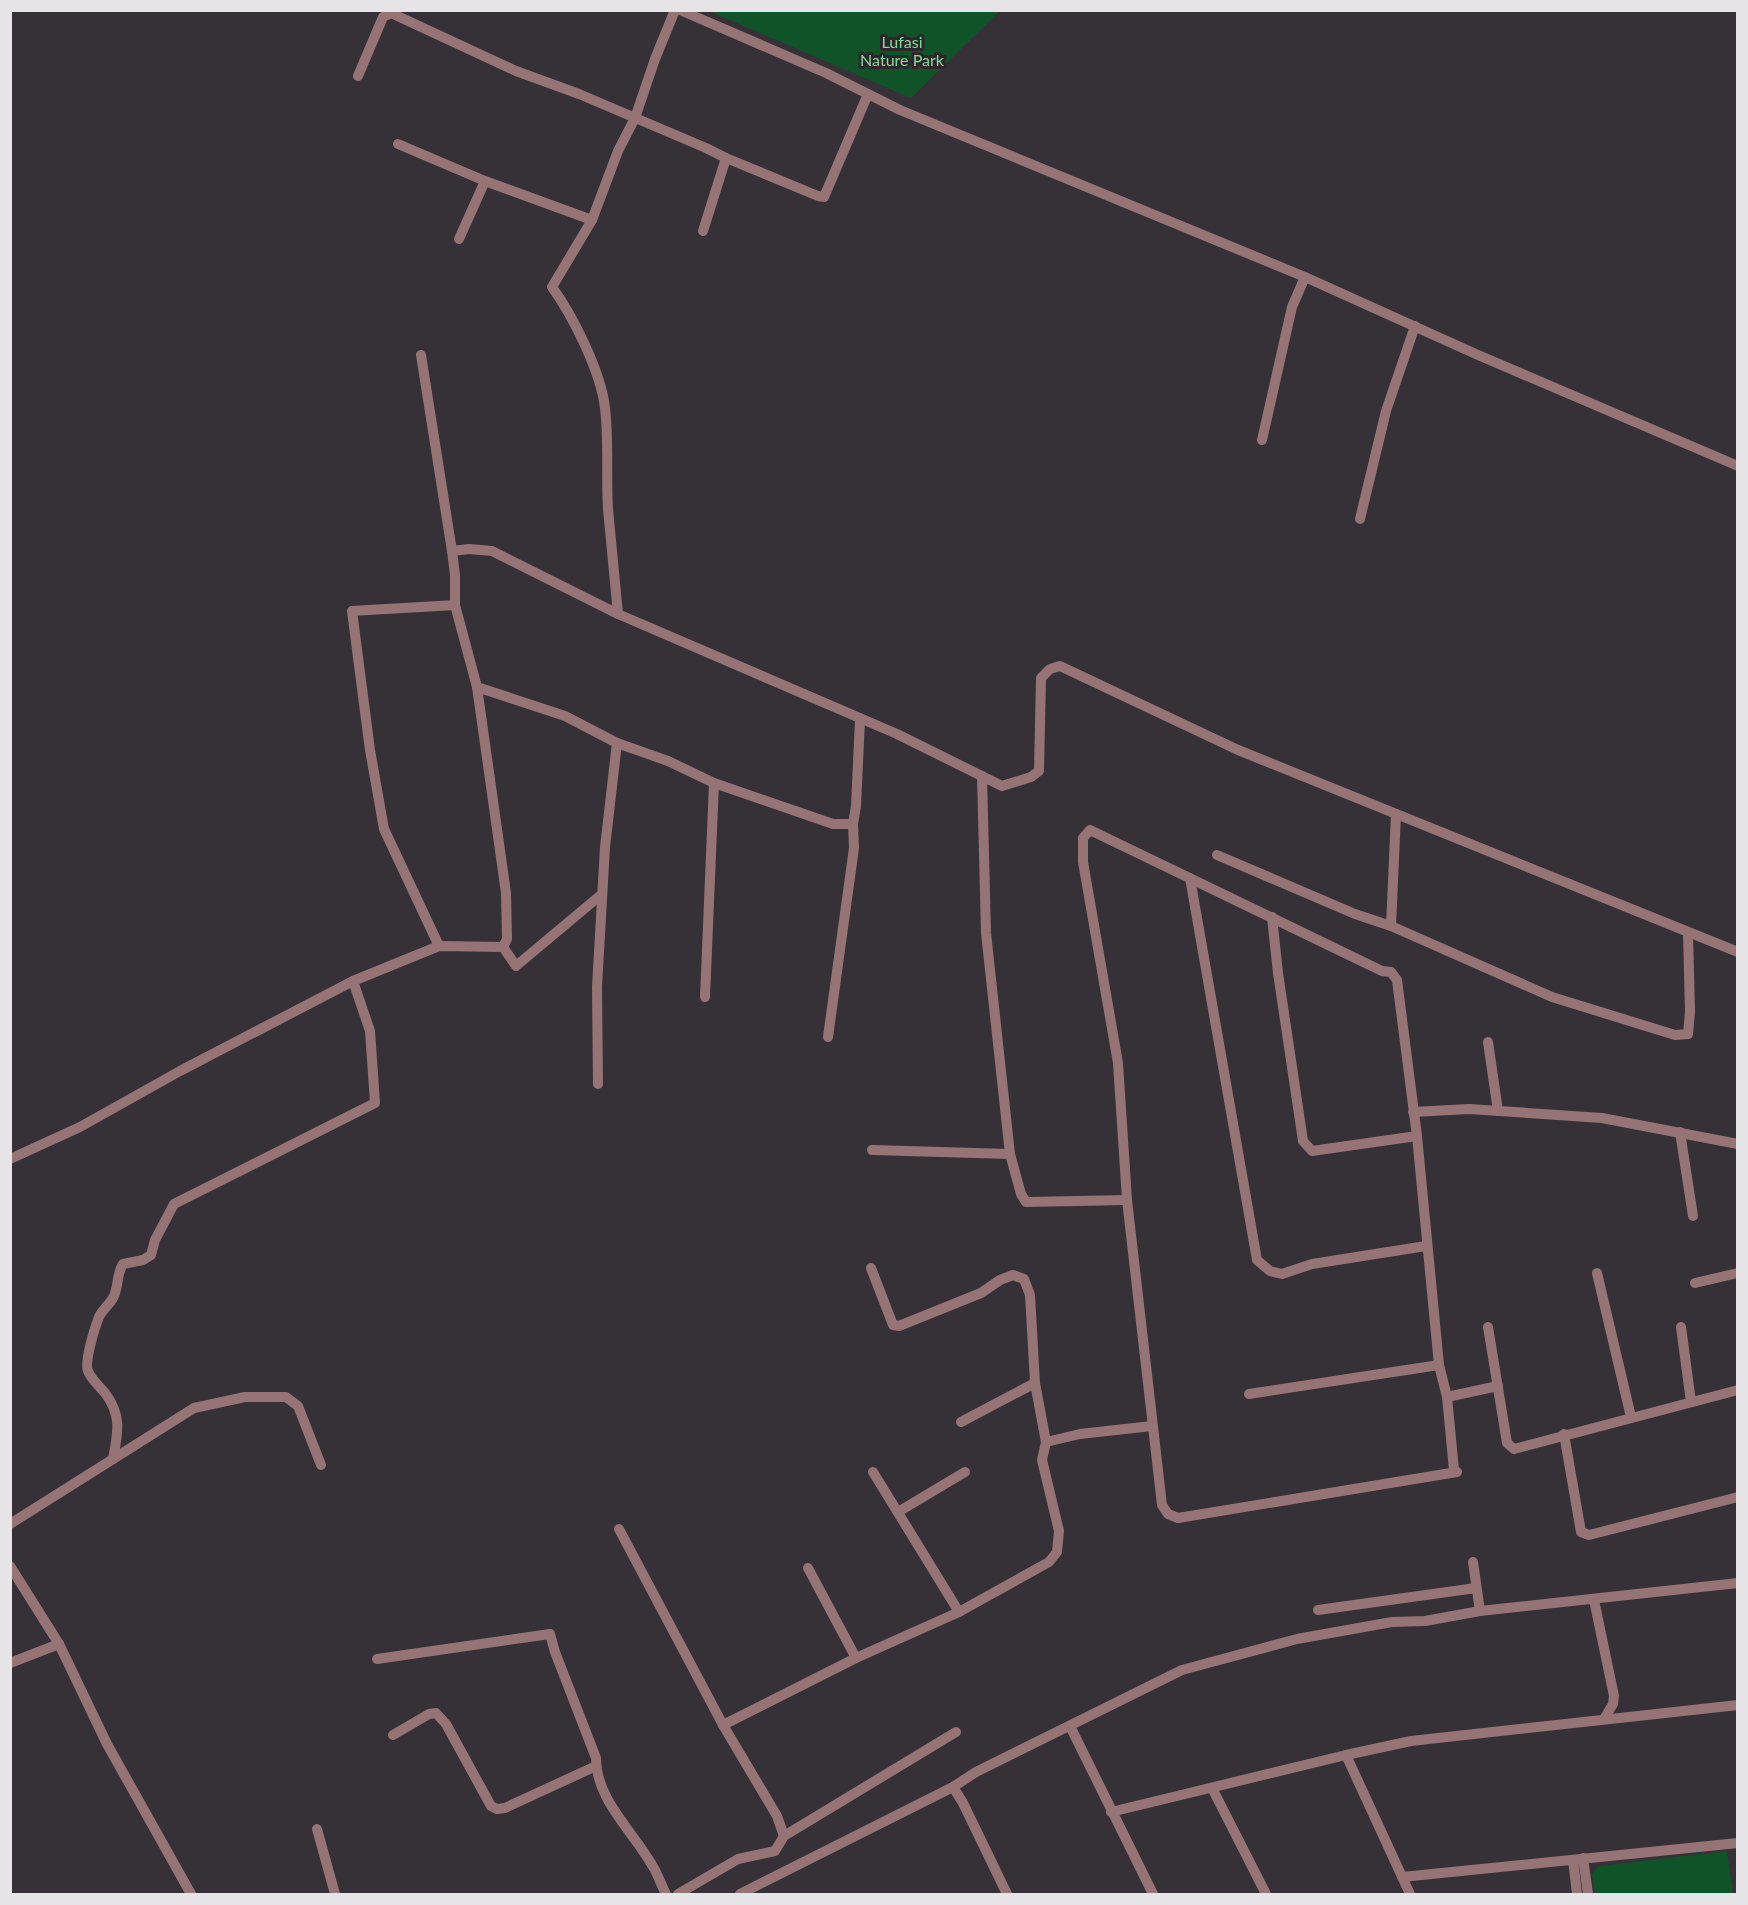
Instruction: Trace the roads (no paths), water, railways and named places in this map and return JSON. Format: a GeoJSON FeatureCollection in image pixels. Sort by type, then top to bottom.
{"type":"FeatureCollection","features":[{"type":"Feature","properties":{"kind":"street"},"geometry":{"type":"LineString","coordinates":[[618,614],[608,507],[605,406],[581,338],[565,305],[552,287],[592,220],[618,151],[635,118],[675,10]]}},
{"type":"Feature","properties":{"kind":"street"},"geometry":{"type":"LineString","coordinates":[[680,10],[826,73],[900,110],[1305,277],[1737,466]]}},
{"type":"Feature","properties":{"kind":"street"},"geometry":{"type":"LineString","coordinates":[[358,76],[383,17],[391,13],[516,71],[579,94],[726,158],[825,197],[868,94]]}},
{"type":"Feature","properties":{"kind":"street"},"geometry":{"type":"LineString","coordinates":[[398,144],[485,181],[592,220]]}},
{"type":"Feature","properties":{"kind":"street"},"geometry":{"type":"LineString","coordinates":[[703,231],[726,158]]}},
{"type":"Feature","properties":{"kind":"street"},"geometry":{"type":"LineString","coordinates":[[459,239],[485,181]]}},
{"type":"Feature","properties":{"kind":"street"},"geometry":{"type":"LineString","coordinates":[[1262,440],[1292,307],[1305,277]]}},
{"type":"Feature","properties":{"kind":"street"},"geometry":{"type":"LineString","coordinates":[[1360,519],[1386,411],[1415,326]]}},
{"type":"Feature","properties":{"kind":"street"},"geometry":{"type":"LineString","coordinates":[[421,355],[452,551],[455,605],[477,687],[506,893],[507,939],[503,947]]}},
{"type":"Feature","properties":{"kind":"street"},"geometry":{"type":"LineString","coordinates":[[452,551],[469,549],[492,551],[618,614],[897,734],[1002,786],[1031,777],[1039,771],[1041,678],[1050,669],[1060,666],[1238,750],[1737,952]]}},
{"type":"Feature","properties":{"kind":"street"},"geometry":{"type":"LineString","coordinates":[[439,946],[384,829],[370,750],[352,611],[455,605]]}},
{"type":"Feature","properties":{"kind":"street"},"geometry":{"type":"LineString","coordinates":[[477,687],[565,717],[617,743],[668,761],[714,783],[833,824],[853,824]]}},
{"type":"Feature","properties":{"kind":"street"},"geometry":{"type":"LineString","coordinates":[[828,1037],[854,848],[853,824],[860,720]]}},
{"type":"Feature","properties":{"kind":"street"},"geometry":{"type":"LineString","coordinates":[[598,1084],[597,987],[602,894],[617,743]]}},
{"type":"Feature","properties":{"kind":"street"},"geometry":{"type":"LineString","coordinates":[[982,776],[986,933],[1010,1154],[1021,1194],[1026,1202],[1126,1200]]}},
{"type":"Feature","properties":{"kind":"street"},"geometry":{"type":"LineString","coordinates":[[705,997],[714,783]]}},
{"type":"Feature","properties":{"kind":"street"},"geometry":{"type":"LineString","coordinates":[[1391,926],[1396,814]]}},
{"type":"Feature","properties":{"kind":"street"},"geometry":{"type":"LineString","coordinates":[[1090,830],[1272,917],[1382,971],[1391,972],[1397,980],[1416,1136],[1439,1365],[1447,1397],[1454,1470],[1457,1472],[1178,1518],[1168,1514],[1162,1504],[1126,1200],[1118,1063],[1083,862],[1083,838],[1090,830]]}},
{"type":"Feature","properties":{"kind":"street"},"geometry":{"type":"LineString","coordinates":[[1216,855],[1355,914],[1391,926],[1552,997],[1675,1035],[1688,1034],[1690,1012],[1688,933]]}},
{"type":"Feature","properties":{"kind":"street"},"geometry":{"type":"LineString","coordinates":[[1190,878],[1257,1260],[1270,1271],[1282,1274],[1312,1264],[1426,1246]]}},
{"type":"Feature","properties":{"kind":"street"},"geometry":{"type":"LineString","coordinates":[[503,947],[516,966],[602,894]]}},
{"type":"Feature","properties":{"kind":"street"},"geometry":{"type":"LineString","coordinates":[[1272,917],[1278,974],[1303,1141],[1312,1151],[1416,1136]]}},
{"type":"Feature","properties":{"kind":"street"},"geometry":{"type":"LineString","coordinates":[[10,1159],[80,1127],[180,1071],[353,981],[439,946],[503,947]]}},
{"type":"Feature","properties":{"kind":"street"},"geometry":{"type":"LineString","coordinates":[[112,1459],[119,1432],[116,1412],[109,1398],[88,1371],[87,1365],[100,1315],[112,1299],[119,1281],[118,1272],[123,1264],[142,1260],[151,1255],[155,1240],[174,1204],[375,1103],[370,1031],[353,981]]}},
{"type":"Feature","properties":{"kind":"street"},"geometry":{"type":"LineString","coordinates":[[1488,1042],[1498,1111]]}},
{"type":"Feature","properties":{"kind":"street"},"geometry":{"type":"LineString","coordinates":[[1413,1112],[1469,1109],[1602,1118],[1737,1144]]}},
{"type":"Feature","properties":{"kind":"street"},"geometry":{"type":"LineString","coordinates":[[1680,1132],[1693,1215]]}},
{"type":"Feature","properties":{"kind":"street"},"geometry":{"type":"LineString","coordinates":[[872,1150],[1010,1154]]}},
{"type":"Feature","properties":{"kind":"street"},"geometry":{"type":"LineString","coordinates":[[723,1725],[856,1658],[959,1611],[1049,1562],[1057,1552],[1059,1532],[1042,1460],[1046,1442],[1035,1383],[1030,1295],[1024,1279],[1013,1275],[1000,1280],[981,1293],[899,1326],[893,1325],[871,1268]]}},
{"type":"Feature","properties":{"kind":"street"},"geometry":{"type":"LineString","coordinates":[[1597,1273],[1631,1417]]}},
{"type":"Feature","properties":{"kind":"street"},"geometry":{"type":"LineString","coordinates":[[1695,1283],[1737,1273]]}},
{"type":"Feature","properties":{"kind":"street"},"geometry":{"type":"LineString","coordinates":[[1488,1327],[1507,1443],[1514,1449],[1737,1390]]}},
{"type":"Feature","properties":{"kind":"street"},"geometry":{"type":"LineString","coordinates":[[1681,1327],[1691,1402]]}},
{"type":"Feature","properties":{"kind":"street"},"geometry":{"type":"LineString","coordinates":[[1249,1394],[1439,1365]]}},
{"type":"Feature","properties":{"kind":"street"},"geometry":{"type":"LineString","coordinates":[[961,1422],[1035,1383]]}},
{"type":"Feature","properties":{"kind":"street"},"geometry":{"type":"LineString","coordinates":[[1447,1397],[1498,1386]]}},
{"type":"Feature","properties":{"kind":"street"},"geometry":{"type":"LineString","coordinates":[[10,1524],[194,1408],[245,1397],[286,1397],[298,1406],[321,1465]]}},
{"type":"Feature","properties":{"kind":"street"},"geometry":{"type":"LineString","coordinates":[[1046,1442],[1080,1434],[1152,1426]]}},
{"type":"Feature","properties":{"kind":"street"},"geometry":{"type":"LineString","coordinates":[[1564,1434],[1581,1532],[1584,1534],[1589,1535],[1737,1497]]}},
{"type":"Feature","properties":{"kind":"street"},"geometry":{"type":"LineString","coordinates":[[873,1472],[959,1611]]}},
{"type":"Feature","properties":{"kind":"street"},"geometry":{"type":"LineString","coordinates":[[898,1512],[965,1472]]}},
{"type":"Feature","properties":{"kind":"street"},"geometry":{"type":"LineString","coordinates":[[619,1529],[723,1725],[777,1816],[784,1836]]}},
{"type":"Feature","properties":{"kind":"street"},"geometry":{"type":"LineString","coordinates":[[1473,1562],[1480,1611]]}},
{"type":"Feature","properties":{"kind":"street"},"geometry":{"type":"LineString","coordinates":[[10,1566],[59,1644],[107,1744],[191,1894]]}},
{"type":"Feature","properties":{"kind":"street"},"geometry":{"type":"LineString","coordinates":[[808,1568],[856,1658]]}},
{"type":"Feature","properties":{"kind":"street"},"geometry":{"type":"LineString","coordinates":[[740,1894],[953,1787],[976,1772],[1182,1670],[1351,1628],[1392,1622],[1425,1621],[1480,1611],[1737,1583]]}},
{"type":"Feature","properties":{"kind":"street"},"geometry":{"type":"LineString","coordinates":[[1318,1610],[1476,1588]]}},
{"type":"Feature","properties":{"kind":"street"},"geometry":{"type":"LineString","coordinates":[[1594,1600],[1614,1695],[1613,1704],[1604,1719]]}},
{"type":"Feature","properties":{"kind":"street"},"geometry":{"type":"LineString","coordinates":[[377,1659],[550,1634],[596,1758],[596,1774],[615,1812],[652,1864],[666,1894]]}},
{"type":"Feature","properties":{"kind":"street"},"geometry":{"type":"LineString","coordinates":[[10,1663],[59,1644]]}},
{"type":"Feature","properties":{"kind":"street"},"geometry":{"type":"LineString","coordinates":[[1111,1812],[1411,1741],[1737,1705]]}},
{"type":"Feature","properties":{"kind":"street"},"geometry":{"type":"LineString","coordinates":[[393,1735],[429,1714],[436,1713],[446,1724],[491,1806],[497,1809],[505,1808],[596,1766]]}},
{"type":"Feature","properties":{"kind":"street"},"geometry":{"type":"LineString","coordinates":[[1070,1726],[1152,1894]]}},
{"type":"Feature","properties":{"kind":"street"},"geometry":{"type":"LineString","coordinates":[[678,1894],[738,1859],[775,1851],[784,1836],[956,1732]]}},
{"type":"Feature","properties":{"kind":"street"},"geometry":{"type":"LineString","coordinates":[[1346,1755],[1410,1894]]}},
{"type":"Feature","properties":{"kind":"street"},"geometry":{"type":"LineString","coordinates":[[953,1787],[1007,1894]]}},
{"type":"Feature","properties":{"kind":"street"},"geometry":{"type":"LineString","coordinates":[[1212,1788],[1266,1894]]}},
{"type":"Feature","properties":{"kind":"street"},"geometry":{"type":"LineString","coordinates":[[317,1828],[335,1894]]}},
{"type":"Feature","properties":{"kind":"street"},"geometry":{"type":"LineString","coordinates":[[1402,1877],[1737,1843]]}},
{"type":"Feature","properties":{"kind":"street"},"geometry":{"type":"LineString","coordinates":[[1577,1894],[1578,1859]]}},
{"type":"Feature","properties":{"kind":"street"},"geometry":{"type":"LineString","coordinates":[[1578,1859],[1588,1894]]}},
{"type":"Feature","properties":{"kind":"park label","name":"Lufasi Nature Park"},"geometry":{"type":"Point","coordinates":[902,50]}}]}
